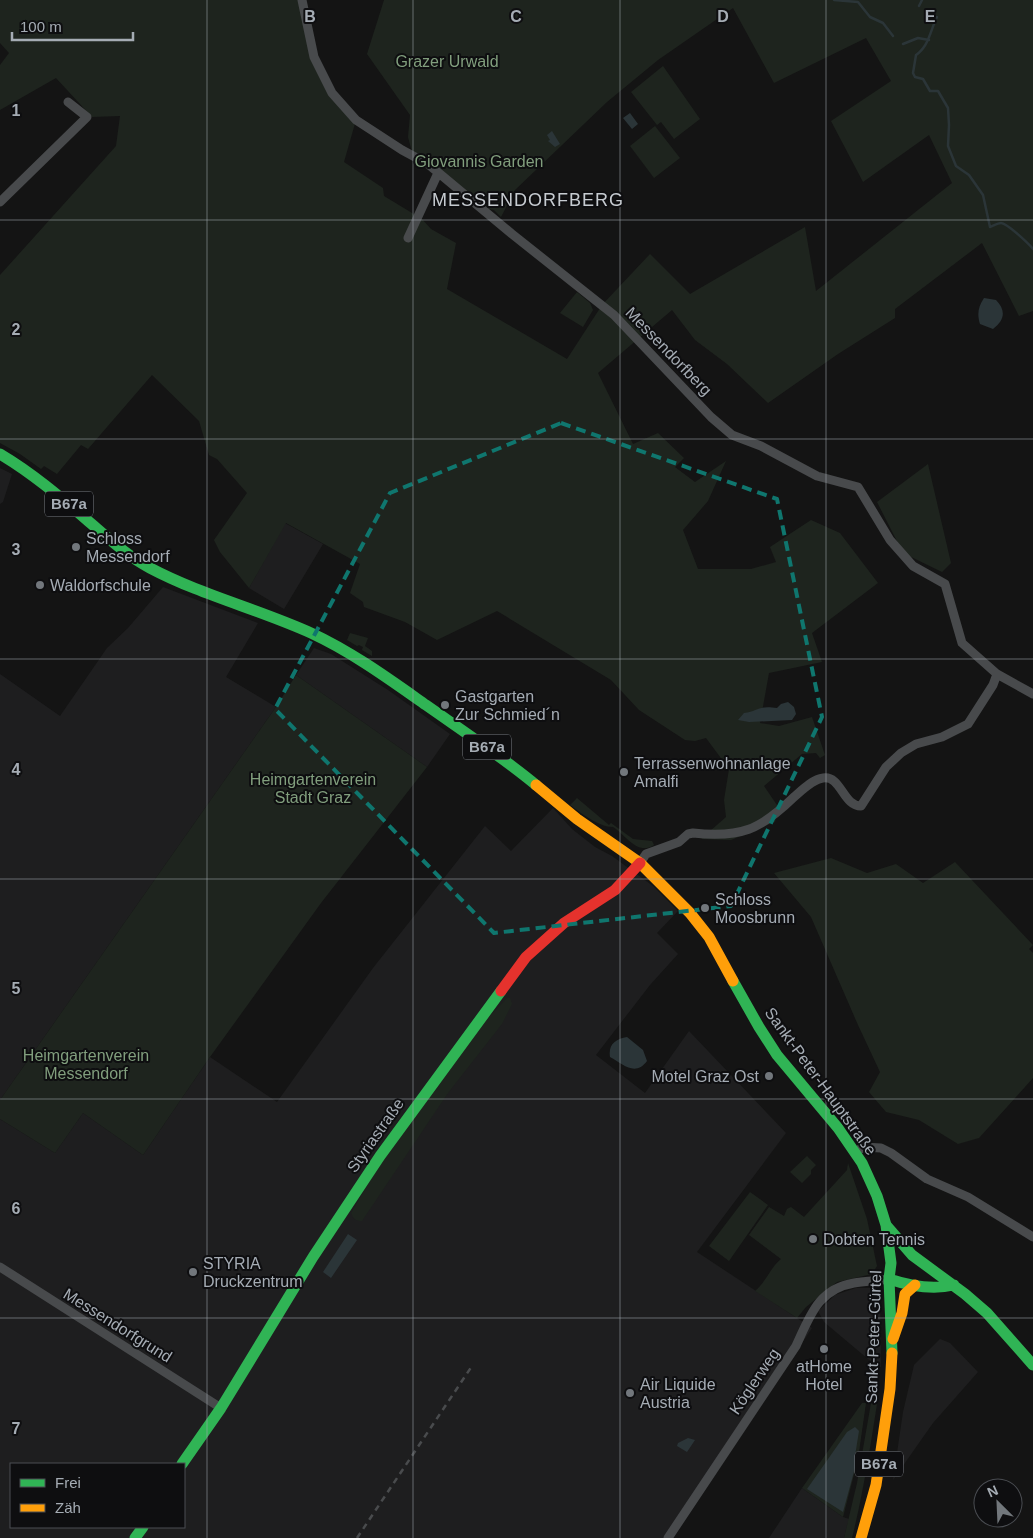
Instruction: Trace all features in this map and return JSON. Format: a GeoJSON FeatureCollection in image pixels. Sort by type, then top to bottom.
{"type":"FeatureCollection","features":[{"type":"Feature","properties":{"kind":"main road","name":"Sankt-Peter-Hauptstraße"},"geometry":{"type":"LineString","coordinates":[[0,454],[48,486],[121,549],[148,567],[174,580],[311,633],[372,667],[509,763],[576,819],[640,863],[690,913],[709,938],[777,1055],[856,1152],[877,1196],[886,1225],[900,1243],[990,1317],[1033,1365]]}},
{"type":"Feature","properties":{"kind":"main road","name":"Styriastraße"},"geometry":{"type":"LineString","coordinates":[[183,1463],[221,1408],[313,1257],[380,1156],[526,956],[564,923],[615,890],[640,863]]}},
{"type":"Feature","properties":{"kind":"main road","name":"Sankt-Peter-Gürtel"},"geometry":{"type":"LineString","coordinates":[[861,1538],[876,1485],[890,1389],[892,1342],[889,1279],[891,1263],[886,1225]]}},
{"type":"Feature","properties":{"kind":"main road"},"geometry":{"type":"LineString","coordinates":[[889,1279],[904,1276],[950,1283]]}},
{"type":"Feature","properties":{"kind":"main road"},"geometry":{"type":"LineString","coordinates":[[889,1279],[901,1284],[945,1288],[950,1283]]}},
{"type":"Feature","properties":{"kind":"main road"},"geometry":{"type":"LineString","coordinates":[[892,1342],[902,1313],[905,1294],[915,1285]]}},
{"type":"Feature","properties":{"kind":"street","name":"Messendorfberg"},"geometry":{"type":"LineString","coordinates":[[302,0],[314,57],[332,93],[356,120],[402,150],[428,164],[614,315],[711,417],[732,435],[761,446],[817,476],[858,487],[890,540],[913,566],[945,584],[962,643],[997,674],[1033,694]]}},
{"type":"Feature","properties":{"kind":"street"},"geometry":{"type":"LineString","coordinates":[[0,202],[87,117],[68,102]]}},
{"type":"Feature","properties":{"kind":"street"},"geometry":{"type":"LineString","coordinates":[[408,238],[438,173]]}},
{"type":"Feature","properties":{"kind":"street"},"geometry":{"type":"LineString","coordinates":[[640,863],[646,854],[679,842],[688,834],[727,835],[763,824],[778,813],[802,790],[820,778],[829,778],[841,788],[849,802],[861,806],[886,767],[900,753],[916,744],[942,737],[968,724],[993,685],[997,674]]}},
{"type":"Feature","properties":{"kind":"street"},"geometry":{"type":"LineString","coordinates":[[856,1152],[863,1148],[881,1148],[895,1154],[927,1179],[968,1197],[1033,1237]]}},
{"type":"Feature","properties":{"kind":"street","name":"Messendorfgrund"},"geometry":{"type":"LineString","coordinates":[[0,1267],[221,1408]]}},
{"type":"Feature","properties":{"kind":"street","name":"Köglerweg"},"geometry":{"type":"LineString","coordinates":[[668,1538],[796,1346],[811,1314],[822,1299],[832,1290],[842,1286],[889,1279]]}},
{"type":"Feature","properties":{"kind":"highlighted area"},"geometry":{"type":"Polygon","coordinates":[[[561,423],[777,499],[822,717],[731,906],[494,933],[275,709],[390,493],[561,423]]]}},
{"type":"Feature","properties":{"kind":"shaded area"},"geometry":{"type":"Polygon","coordinates":[[[630,113],[638,124],[632,129],[623,118],[630,113]]]}},
{"type":"Feature","properties":{"kind":"shaded area"},"geometry":{"type":"Polygon","coordinates":[[[552,131],[560,144],[555,147],[548,141],[550,140],[547,135],[552,131]]]}},
{"type":"Feature","properties":{"kind":"shaded area"},"geometry":{"type":"Polygon","coordinates":[[[984,298],[996,300],[1003,311],[1002,319],[993,329],[980,324],[980,304],[984,298]]]}},
{"type":"Feature","properties":{"kind":"shaded area"},"geometry":{"type":"Polygon","coordinates":[[[0,468],[12,474],[3,502],[0,504],[0,468]]]}},
{"type":"Feature","properties":{"kind":"shaded area"},"geometry":{"type":"Polygon","coordinates":[[[285,523],[323,544],[284,609],[249,588],[285,523]]]}},
{"type":"Feature","properties":{"kind":"shaded area"},"geometry":{"type":"Polygon","coordinates":[[[163,587],[258,623],[226,677],[276,707],[0,1100],[0,674],[60,716],[107,648],[128,628],[163,587]]]}},
{"type":"Feature","properties":{"kind":"shaded area"},"geometry":{"type":"Polygon","coordinates":[[[314,648],[331,654],[388,690],[450,734],[427,767],[296,675],[314,648]]]}},
{"type":"Feature","properties":{"kind":"shaded area"},"geometry":{"type":"Polygon","coordinates":[[[788,702],[794,707],[796,714],[792,720],[749,722],[738,720],[744,713],[762,708],[777,708],[781,704],[788,702]]]}},
{"type":"Feature","properties":{"kind":"shaded area"},"geometry":{"type":"Polygon","coordinates":[[[553,808],[572,829],[653,886],[678,911],[657,933],[678,954],[650,985],[596,1055],[645,1093],[689,1031],[786,1133],[697,1252],[812,1328],[673,1538],[0,1538],[0,1119],[55,1153],[83,1113],[143,1155],[210,1057],[277,1102],[373,968],[485,826],[511,851],[553,808]]]}},
{"type":"Feature","properties":{"kind":"shaded area"},"geometry":{"type":"Polygon","coordinates":[[[627,1037],[643,1050],[647,1061],[638,1068],[629,1068],[610,1057],[612,1045],[619,1039],[627,1037]]]}},
{"type":"Feature","properties":{"kind":"shaded area"},"geometry":{"type":"Polygon","coordinates":[[[348,1234],[357,1240],[331,1278],[323,1272],[348,1234]]]}},
{"type":"Feature","properties":{"kind":"shaded area"},"geometry":{"type":"Polygon","coordinates":[[[856,1288],[872,1288],[880,1295],[881,1367],[868,1359],[824,1322],[818,1311],[835,1295],[856,1288]]]}},
{"type":"Feature","properties":{"kind":"shaded area"},"geometry":{"type":"Polygon","coordinates":[[[940,1339],[950,1343],[978,1372],[933,1423],[893,1480],[903,1412],[914,1365],[940,1339]]]}},
{"type":"Feature","properties":{"kind":"shaded area"},"geometry":{"type":"Polygon","coordinates":[[[855,1427],[859,1431],[855,1456],[858,1457],[843,1512],[807,1489],[847,1432],[855,1427]]]}},
{"type":"Feature","properties":{"kind":"shaded area"},"geometry":{"type":"Polygon","coordinates":[[[688,1438],[695,1440],[687,1452],[677,1446],[678,1443],[688,1438]]]}},
{"type":"Feature","properties":{"kind":"shaded area"},"geometry":{"type":"Polygon","coordinates":[[[802,1488],[843,1517],[849,1519],[844,1538],[769,1538],[802,1488]]]}},
{"type":"Feature","properties":{"kind":"green space"},"geometry":{"type":"Polygon","coordinates":[[[0,0],[302,0],[314,57],[332,93],[356,120],[344,162],[383,188],[384,196],[422,219],[431,229],[456,243],[447,289],[567,359],[602,305],[650,254],[690,294],[805,227],[816,291],[952,183],[929,135],[863,182],[831,121],[891,81],[866,38],[774,83],[733,8],[658,60],[607,102],[515,190],[501,217],[494,210],[481,208],[412,152],[408,137],[410,115],[367,54],[384,0],[1033,0],[1033,311],[1019,316],[982,243],[895,309],[895,318],[838,354],[768,403],[727,364],[695,340],[672,310],[598,373],[633,444],[658,433],[684,458],[675,467],[695,482],[726,461],[708,501],[683,530],[698,569],[751,569],[776,562],[770,547],[811,520],[840,533],[878,583],[812,633],[822,662],[769,673],[760,723],[779,726],[812,717],[825,755],[820,758],[816,753],[802,754],[764,786],[779,808],[775,822],[731,840],[701,839],[726,817],[724,800],[729,769],[706,738],[695,741],[685,740],[639,710],[611,680],[497,611],[437,640],[405,622],[364,607],[363,602],[350,593],[360,564],[286,523],[249,588],[220,552],[214,540],[247,493],[217,459],[209,455],[199,421],[152,375],[88,449],[81,445],[57,474],[44,466],[41,469],[0,443],[0,275],[116,146],[120,116],[92,117],[56,78],[0,110],[0,65],[9,53],[0,43],[0,0]]]}},
{"type":"Feature","properties":{"kind":"green space"},"geometry":{"type":"Polygon","coordinates":[[[663,66],[700,119],[674,139],[661,122],[657,125],[631,92],[663,66]]]}},
{"type":"Feature","properties":{"kind":"green space"},"geometry":{"type":"Polygon","coordinates":[[[655,126],[680,158],[654,178],[630,146],[655,126]]]}},
{"type":"Feature","properties":{"kind":"green space"},"geometry":{"type":"Polygon","coordinates":[[[577,292],[590,303],[593,310],[583,327],[560,313],[577,292]]]}},
{"type":"Feature","properties":{"kind":"green space"},"geometry":{"type":"Polygon","coordinates":[[[928,464],[951,563],[942,572],[903,553],[877,502],[928,464]]]}},
{"type":"Feature","properties":{"kind":"green space"},"geometry":{"type":"Polygon","coordinates":[[[350,633],[368,638],[365,646],[372,651],[372,656],[362,650],[363,647],[347,640],[350,633]]]}},
{"type":"Feature","properties":{"kind":"green space","name":"Heimgartenverein Stadt Graz"},"geometry":{"type":"Polygon","coordinates":[[[296,675],[427,767],[321,903],[210,1057],[143,1155],[83,1113],[55,1153],[0,1119],[0,1100],[276,707],[296,675]]]}},
{"type":"Feature","properties":{"kind":"green space"},"geometry":{"type":"Polygon","coordinates":[[[577,798],[609,825],[611,823],[633,839],[652,841],[654,845],[648,848],[637,846],[613,827],[602,825],[590,819],[570,805],[577,798]]]}},
{"type":"Feature","properties":{"kind":"green space"},"geometry":{"type":"Polygon","coordinates":[[[831,858],[867,873],[896,864],[923,883],[955,862],[1033,945],[1029,949],[1033,953],[1033,1078],[979,1138],[958,1144],[919,1120],[886,1112],[869,1092],[880,1072],[811,917],[774,873],[831,858]]]}},
{"type":"Feature","properties":{"kind":"green space"},"geometry":{"type":"Polygon","coordinates":[[[507,998],[510,998],[512,1004],[502,1024],[448,1093],[362,1221],[355,1219],[351,1213],[380,1164],[479,1027],[507,998]]]}},
{"type":"Feature","properties":{"kind":"green space"},"geometry":{"type":"Polygon","coordinates":[[[807,1156],[816,1165],[811,1170],[811,1174],[802,1183],[790,1172],[807,1156]]]}},
{"type":"Feature","properties":{"kind":"green space","name":"Dobten Tennis"},"geometry":{"type":"Polygon","coordinates":[[[848,1163],[867,1219],[877,1266],[872,1274],[837,1282],[806,1307],[797,1318],[755,1291],[781,1259],[749,1235],[769,1207],[784,1216],[787,1209],[791,1207],[804,1217],[847,1170],[848,1163]]]}},
{"type":"Feature","properties":{"kind":"green space"},"geometry":{"type":"Polygon","coordinates":[[[750,1192],[768,1205],[729,1261],[709,1246],[750,1192]]]}},
{"type":"Feature","properties":{"kind":"green space"},"geometry":{"type":"Polygon","coordinates":[[[862,1403],[866,1403],[858,1459],[843,1517],[802,1488],[862,1403]]]}},
{"type":"Feature","properties":{"kind":"green space"},"geometry":{"type":"Polygon","coordinates":[[[871,1403],[877,1404],[860,1505],[852,1538],[844,1538],[857,1483],[871,1403]]]}},
{"type":"Feature","properties":{"kind":"waterway"},"geometry":{"type":"LineString","coordinates":[[834,0],[858,2],[870,17],[883,23],[893,36]]}},
{"type":"Feature","properties":{"kind":"waterway"},"geometry":{"type":"LineString","coordinates":[[919,6],[922,0]]}},
{"type":"Feature","properties":{"kind":"waterway"},"geometry":{"type":"LineString","coordinates":[[937,17],[927,43],[916,55],[913,73],[915,77],[923,79],[930,91],[938,91],[948,108],[948,146],[956,166],[969,175],[983,195],[990,227],[1000,223],[1008,226],[1033,249]]}},
{"type":"Feature","properties":{"kind":"waterway"},"geometry":{"type":"LineString","coordinates":[[903,44],[918,38],[929,40]]}},
{"type":"Feature","properties":{"kind":"railway"},"geometry":{"type":"LineString","coordinates":[[357,1538],[472,1366]]}},
{"type":"Feature","properties":{"kind":"traffic: fast"},"geometry":{"type":"LineString","coordinates":[[0,454],[45,485],[133,558],[169,578],[311,633],[356,657],[468,734],[536,785]]}},
{"type":"Feature","properties":{"kind":"traffic: fast"},"geometry":{"type":"LineString","coordinates":[[733,981],[777,1055],[838,1128],[862,1163],[877,1196],[886,1225],[891,1263],[889,1279],[892,1353]]}},
{"type":"Feature","properties":{"kind":"traffic: fast"},"geometry":{"type":"LineString","coordinates":[[183,1463],[221,1408],[313,1257],[380,1156],[501,991]]}},
{"type":"Feature","properties":{"kind":"traffic: fast"},"geometry":{"type":"LineString","coordinates":[[886,1225],[912,1255],[965,1294],[987,1313],[1033,1365]]}},
{"type":"Feature","properties":{"kind":"traffic: fast"},"geometry":{"type":"LineString","coordinates":[[889,1279],[921,1286],[938,1287],[954,1285]]}},
{"type":"Feature","properties":{"kind":"traffic: fast"},"geometry":{"type":"LineString","coordinates":[[135,1538],[142,1528]]}},
{"type":"Feature","properties":{"kind":"traffic: slow"},"geometry":{"type":"LineString","coordinates":[[536,785],[577,819],[640,863],[690,913],[709,937],[733,981]]}},
{"type":"Feature","properties":{"kind":"traffic: slow"},"geometry":{"type":"LineString","coordinates":[[893,1339],[902,1313],[905,1294],[915,1285]]}},
{"type":"Feature","properties":{"kind":"traffic: slow"},"geometry":{"type":"LineString","coordinates":[[861,1538],[876,1485],[890,1389],[892,1353]]}},
{"type":"Feature","properties":{"kind":"traffic: jam"},"geometry":{"type":"LineString","coordinates":[[501,991],[526,957],[564,923],[615,890],[640,863]]}},
{"type":"Feature","properties":{"kind":"place","name":"Schloss Messendorf"},"geometry":{"type":"Point","coordinates":[76,547]}},
{"type":"Feature","properties":{"kind":"place","name":"Waldorfschule"},"geometry":{"type":"Point","coordinates":[40,585]}},
{"type":"Feature","properties":{"kind":"place","name":"Gastgarten Zur Schmied´n"},"geometry":{"type":"Point","coordinates":[445,705]}},
{"type":"Feature","properties":{"kind":"place","name":"Terrassenwohnanlage Amalfi"},"geometry":{"type":"Point","coordinates":[624,772]}},
{"type":"Feature","properties":{"kind":"place","name":"Schloss Moosbrunn"},"geometry":{"type":"Point","coordinates":[705,908]}},
{"type":"Feature","properties":{"kind":"place","name":"Motel Graz Ost"},"geometry":{"type":"Point","coordinates":[769,1076]}},
{"type":"Feature","properties":{"kind":"place","name":"Dobten Tennis"},"geometry":{"type":"Point","coordinates":[813,1239]}},
{"type":"Feature","properties":{"kind":"place","name":"STYRIA Druckzentrum"},"geometry":{"type":"Point","coordinates":[193,1272]}},
{"type":"Feature","properties":{"kind":"place","name":"atHome Hotel"},"geometry":{"type":"Point","coordinates":[824,1349]}},
{"type":"Feature","properties":{"kind":"place","name":"Air Liquide Austria"},"geometry":{"type":"Point","coordinates":[630,1393]}},
{"type":"Feature","properties":{"kind":"district","name":"MESSENDORFBERG"},"geometry":{"type":"Point","coordinates":[528,200]}},
{"type":"Feature","properties":{"kind":"park label","name":"Grazer Urwald"},"geometry":{"type":"Point","coordinates":[447,61]}},
{"type":"Feature","properties":{"kind":"park label","name":"Giovannis Garden"},"geometry":{"type":"Point","coordinates":[479,161]}},
{"type":"Feature","properties":{"kind":"park label","name":"Heimgartenverein Messendorf"},"geometry":{"type":"Point","coordinates":[86,1064]}}]}
